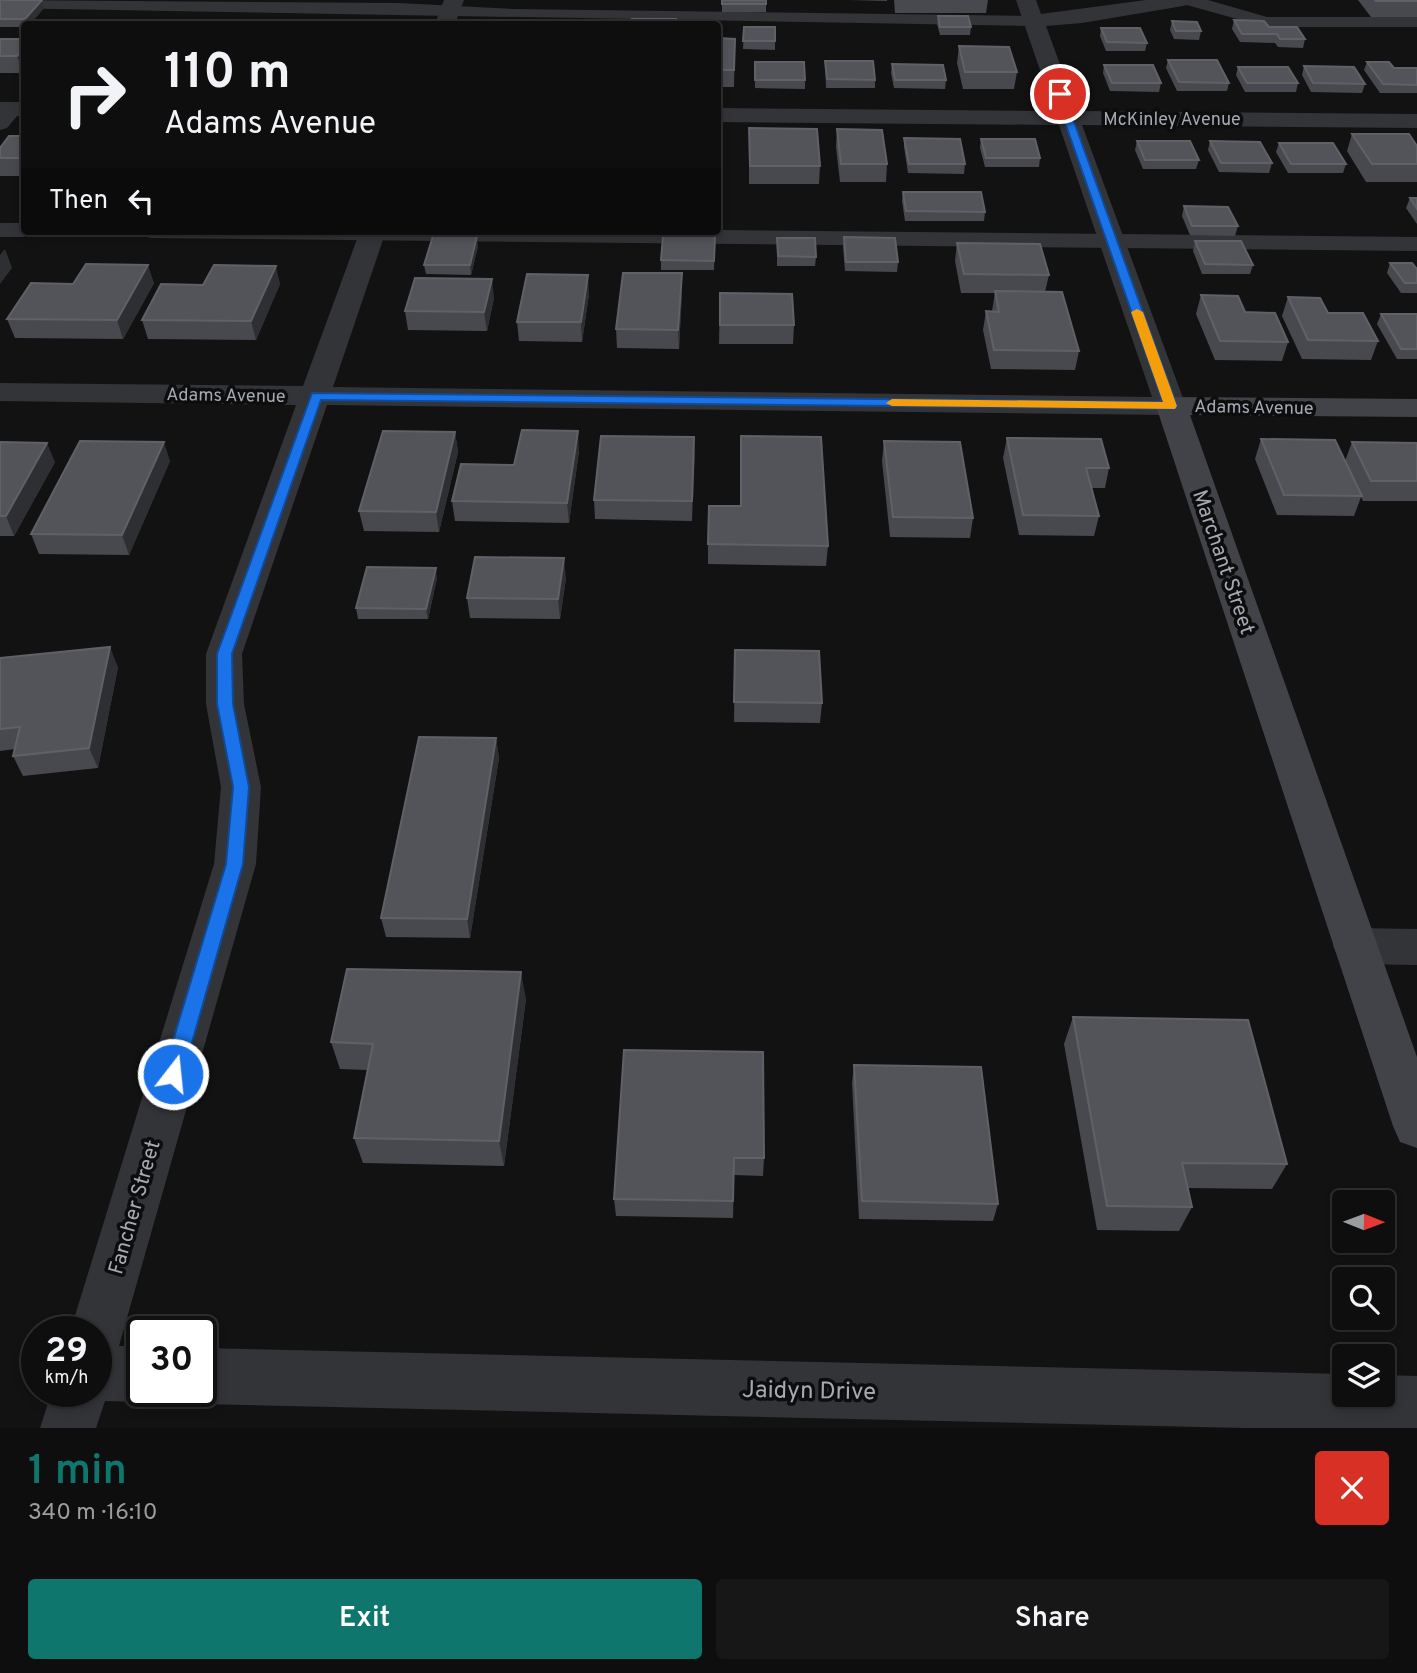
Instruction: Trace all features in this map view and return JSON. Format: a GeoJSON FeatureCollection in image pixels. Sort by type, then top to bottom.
{"type":"FeatureCollection","features":[{"type":"Feature","properties":{"kind":"street"},"geometry":{"type":"LineString","coordinates":[[1030,10],[1082,17],[1183,0]]}},
{"type":"Feature","properties":{"kind":"street","name":"Marchant Street"},"geometry":{"type":"LineString","coordinates":[[1030,10],[1171,406],[1417,1126]]}},
{"type":"Feature","properties":{"kind":"street","name":"McKinley Avenue"},"geometry":{"type":"LineString","coordinates":[[721,115],[1417,121]]}},
{"type":"Feature","properties":{"kind":"street","name":"Fancher Street"},"geometry":{"type":"LineString","coordinates":[[102,1316],[235,864],[241,787],[225,704],[224,654],[371,235]]}},
{"type":"Feature","properties":{"kind":"street","name":"Adams Avenue"},"geometry":{"type":"LineString","coordinates":[[0,392],[1417,408]]}},
{"type":"Feature","properties":{"kind":"street"},"geometry":{"type":"LineString","coordinates":[[1355,946],[1417,947]]}},
{"type":"Feature","properties":{"kind":"street","name":"Jaidyn Drive"},"geometry":{"type":"LineString","coordinates":[[217,1376],[1417,1404]]}},
{"type":"Feature","properties":{"kind":"street"},"geometry":{"type":"LineString","coordinates":[[68,1428],[75,1407]]}},
{"type":"Feature","properties":{"kind":"lane"},"geometry":{"type":"LineString","coordinates":[[1189,0],[1266,22],[1417,22]]}},
{"type":"Feature","properties":{"kind":"lane"},"geometry":{"type":"LineString","coordinates":[[0,4],[513,14],[1030,10]]}},
{"type":"Feature","properties":{"kind":"lane"},"geometry":{"type":"LineString","coordinates":[[0,230],[21,230]]}},
{"type":"Feature","properties":{"kind":"lane"},"geometry":{"type":"LineString","coordinates":[[650,235],[1417,244]]}},
{"type":"Feature","properties":{"kind":"building"},"geometry":{"type":"Polygon","coordinates":[[[0,0],[42,0],[25,19],[0,19],[0,0]]]}},
{"type":"Feature","properties":{"kind":"building"},"geometry":{"type":"Polygon","coordinates":[[[722,0],[766,0],[766,4],[722,4],[722,0]]]}},
{"type":"Feature","properties":{"kind":"building"},"geometry":{"type":"Polygon","coordinates":[[[1417,0],[1417,1],[1376,1],[1417,0]]]}},
{"type":"Feature","properties":{"kind":"building"},"geometry":{"type":"Polygon","coordinates":[[[938,16],[968,16],[971,27],[940,27],[938,16]]]}},
{"type":"Feature","properties":{"kind":"building"},"geometry":{"type":"Polygon","coordinates":[[[632,19],[676,19],[676,21],[632,19]]]}},
{"type":"Feature","properties":{"kind":"building"},"geometry":{"type":"Polygon","coordinates":[[[1234,20],[1264,21],[1269,27],[1297,27],[1305,39],[1280,39],[1277,34],[1242,34],[1234,20]]]}},
{"type":"Feature","properties":{"kind":"building"},"geometry":{"type":"Polygon","coordinates":[[[1172,21],[1197,22],[1201,31],[1176,31],[1172,21]]]}},
{"type":"Feature","properties":{"kind":"building"},"geometry":{"type":"Polygon","coordinates":[[[744,27],[775,27],[775,41],[743,41],[744,27]]]}},
{"type":"Feature","properties":{"kind":"building"},"geometry":{"type":"Polygon","coordinates":[[[1101,28],[1140,28],[1147,43],[1107,42],[1101,28]]]}},
{"type":"Feature","properties":{"kind":"building"},"geometry":{"type":"Polygon","coordinates":[[[721,38],[735,39],[734,70],[721,70],[721,38]]]}},
{"type":"Feature","properties":{"kind":"building"},"geometry":{"type":"Polygon","coordinates":[[[0,39],[21,39],[21,51],[17,56],[0,56],[0,39]]]}},
{"type":"Feature","properties":{"kind":"building"},"geometry":{"type":"Polygon","coordinates":[[[959,46],[1009,47],[1017,72],[965,72],[959,46]]]}},
{"type":"Feature","properties":{"kind":"building"},"geometry":{"type":"Polygon","coordinates":[[[1168,60],[1217,60],[1229,83],[1179,82],[1168,60]]]}},
{"type":"Feature","properties":{"kind":"building"},"geometry":{"type":"Polygon","coordinates":[[[825,61],[873,61],[875,80],[827,79],[825,61]]]}},
{"type":"Feature","properties":{"kind":"building"},"geometry":{"type":"Polygon","coordinates":[[[755,62],[804,62],[805,80],[755,80],[755,62]]]}},
{"type":"Feature","properties":{"kind":"building"},"geometry":{"type":"Polygon","coordinates":[[[1367,62],[1389,62],[1394,68],[1417,68],[1417,85],[1383,84],[1367,62]]]}},
{"type":"Feature","properties":{"kind":"building"},"geometry":{"type":"Polygon","coordinates":[[[892,64],[943,65],[946,80],[895,80],[892,64]]]}},
{"type":"Feature","properties":{"kind":"building"},"geometry":{"type":"Polygon","coordinates":[[[1104,65],[1153,65],[1161,83],[1112,83],[1104,65]]]}},
{"type":"Feature","properties":{"kind":"building"},"geometry":{"type":"Polygon","coordinates":[[[1304,66],[1354,67],[1365,84],[1313,83],[1304,66]]]}},
{"type":"Feature","properties":{"kind":"building"},"geometry":{"type":"Polygon","coordinates":[[[1238,67],[1288,67],[1298,83],[1247,83],[1238,67]]]}},
{"type":"Feature","properties":{"kind":"building"},"geometry":{"type":"Polygon","coordinates":[[[749,128],[817,129],[820,166],[750,166],[749,128]]]}},
{"type":"Feature","properties":{"kind":"building"},"geometry":{"type":"Polygon","coordinates":[[[837,129],[882,130],[887,164],[841,164],[837,129]]]}},
{"type":"Feature","properties":{"kind":"building"},"geometry":{"type":"Polygon","coordinates":[[[1352,134],[1409,134],[1417,146],[1417,164],[1372,164],[1352,134]]]}},
{"type":"Feature","properties":{"kind":"building"},"geometry":{"type":"Polygon","coordinates":[[[9,136],[21,136],[21,158],[0,158],[0,148],[9,136]]]}},
{"type":"Feature","properties":{"kind":"building"},"geometry":{"type":"Polygon","coordinates":[[[904,138],[960,139],[965,164],[909,164],[904,138]]]}},
{"type":"Feature","properties":{"kind":"building"},"geometry":{"type":"Polygon","coordinates":[[[981,139],[1035,139],[1040,158],[986,158],[981,139]]]}},
{"type":"Feature","properties":{"kind":"building"},"geometry":{"type":"Polygon","coordinates":[[[1137,141],[1190,141],[1199,160],[1145,160],[1137,141]]]}},
{"type":"Feature","properties":{"kind":"building"},"geometry":{"type":"Polygon","coordinates":[[[1210,141],[1260,142],[1272,163],[1221,163],[1210,141]]]}},
{"type":"Feature","properties":{"kind":"building"},"geometry":{"type":"Polygon","coordinates":[[[1279,143],[1333,143],[1346,164],[1291,164],[1279,143]]]}},
{"type":"Feature","properties":{"kind":"building"},"geometry":{"type":"Polygon","coordinates":[[[903,192],[981,192],[985,212],[906,211],[903,192]]]}},
{"type":"Feature","properties":{"kind":"building"},"geometry":{"type":"Polygon","coordinates":[[[1410,198],[1417,198],[1417,209],[1410,198]]]}},
{"type":"Feature","properties":{"kind":"building"},"geometry":{"type":"Polygon","coordinates":[[[1184,206],[1228,207],[1238,226],[1192,226],[1184,206]]]}},
{"type":"Feature","properties":{"kind":"building"},"geometry":{"type":"Polygon","coordinates":[[[433,236],[477,236],[470,265],[424,265],[433,236]]]}},
{"type":"Feature","properties":{"kind":"building"},"geometry":{"type":"Polygon","coordinates":[[[663,236],[715,236],[714,261],[661,260],[663,236]]]}},
{"type":"Feature","properties":{"kind":"building"},"geometry":{"type":"Polygon","coordinates":[[[844,237],[895,238],[898,262],[846,262],[844,237]]]}},
{"type":"Feature","properties":{"kind":"building"},"geometry":{"type":"Polygon","coordinates":[[[777,238],[815,238],[816,257],[778,256],[777,238]]]}},
{"type":"Feature","properties":{"kind":"building"},"geometry":{"type":"Polygon","coordinates":[[[1195,241],[1241,241],[1253,265],[1205,264],[1195,241]]]}},
{"type":"Feature","properties":{"kind":"building"},"geometry":{"type":"Polygon","coordinates":[[[957,243],[1040,244],[1049,275],[964,274],[957,243]]]}},
{"type":"Feature","properties":{"kind":"building"},"geometry":{"type":"Polygon","coordinates":[[[1390,263],[1412,263],[1417,269],[1417,283],[1405,283],[1390,263]]]}},
{"type":"Feature","properties":{"kind":"building"},"geometry":{"type":"Polygon","coordinates":[[[86,264],[148,265],[117,320],[7,319],[31,283],[73,284],[86,264]]]}},
{"type":"Feature","properties":{"kind":"building"},"geometry":{"type":"Polygon","coordinates":[[[214,265],[276,266],[251,321],[142,320],[161,284],[203,285],[214,265]]]}},
{"type":"Feature","properties":{"kind":"building"},"geometry":{"type":"Polygon","coordinates":[[[623,273],[682,273],[678,330],[616,329],[623,273]]]}},
{"type":"Feature","properties":{"kind":"building"},"geometry":{"type":"Polygon","coordinates":[[[527,274],[588,275],[581,322],[517,322],[527,274]]]}},
{"type":"Feature","properties":{"kind":"building"},"geometry":{"type":"Polygon","coordinates":[[[415,278],[492,279],[484,312],[405,311],[415,278]]]}},
{"type":"Feature","properties":{"kind":"building"},"geometry":{"type":"Polygon","coordinates":[[[995,291],[1062,292],[1079,351],[994,350],[986,311],[999,312],[995,291]]]}},
{"type":"Feature","properties":{"kind":"building"},"geometry":{"type":"Polygon","coordinates":[[[720,293],[792,294],[794,325],[720,325],[720,293]]]}},
{"type":"Feature","properties":{"kind":"building"},"geometry":{"type":"Polygon","coordinates":[[[1201,295],[1238,296],[1245,312],[1275,313],[1288,342],[1220,341],[1201,295]]]}},
{"type":"Feature","properties":{"kind":"building"},"geometry":{"type":"Polygon","coordinates":[[[1288,297],[1320,298],[1328,313],[1363,313],[1378,341],[1308,340],[1288,297]]]}},
{"type":"Feature","properties":{"kind":"building"},"geometry":{"type":"Polygon","coordinates":[[[1381,314],[1417,314],[1417,349],[1401,349],[1381,314]]]}},
{"type":"Feature","properties":{"kind":"building"},"geometry":{"type":"Polygon","coordinates":[[[522,430],[578,431],[567,503],[452,501],[461,464],[514,465],[522,430]]]}},
{"type":"Feature","properties":{"kind":"building"},"geometry":{"type":"Polygon","coordinates":[[[383,431],[455,432],[436,512],[359,511],[383,431]]]}},
{"type":"Feature","properties":{"kind":"building"},"geometry":{"type":"Polygon","coordinates":[[[601,436],[694,437],[692,501],[594,500],[601,436]]]}},
{"type":"Feature","properties":{"kind":"building"},"geometry":{"type":"Polygon","coordinates":[[[741,436],[821,437],[828,546],[708,544],[709,506],[741,506],[741,436]]]}},
{"type":"Feature","properties":{"kind":"building"},"geometry":{"type":"Polygon","coordinates":[[[1007,438],[1101,439],[1109,468],[1086,468],[1099,516],[1023,515],[1007,438]]]}},
{"type":"Feature","properties":{"kind":"building"},"geometry":{"type":"Polygon","coordinates":[[[1261,439],[1335,440],[1362,496],[1284,495],[1261,439]]]}},
{"type":"Feature","properties":{"kind":"building"},"geometry":{"type":"Polygon","coordinates":[[[80,441],[164,442],[122,535],[31,534],[80,441]]]}},
{"type":"Feature","properties":{"kind":"building"},"geometry":{"type":"Polygon","coordinates":[[[884,441],[960,442],[973,518],[893,517],[884,441]]]}},
{"type":"Feature","properties":{"kind":"building"},"geometry":{"type":"Polygon","coordinates":[[[0,442],[47,443],[6,516],[0,516],[0,442]]]}},
{"type":"Feature","properties":{"kind":"building"},"geometry":{"type":"Polygon","coordinates":[[[1352,442],[1417,443],[1417,481],[1371,481],[1352,442]]]}},
{"type":"Feature","properties":{"kind":"building"},"geometry":{"type":"Polygon","coordinates":[[[475,557],[564,558],[558,599],[467,598],[475,557]]]}},
{"type":"Feature","properties":{"kind":"building"},"geometry":{"type":"Polygon","coordinates":[[[367,567],[436,568],[426,609],[356,608],[367,567]]]}},
{"type":"Feature","properties":{"kind":"building"},"geometry":{"type":"Polygon","coordinates":[[[110,647],[89,748],[13,756],[20,727],[0,729],[0,658],[110,647]]]}},
{"type":"Feature","properties":{"kind":"building"},"geometry":{"type":"Polygon","coordinates":[[[735,650],[819,651],[822,703],[734,702],[735,650]]]}},
{"type":"Feature","properties":{"kind":"building"},"geometry":{"type":"Polygon","coordinates":[[[419,737],[496,738],[467,919],[381,918],[419,737]]]}},
{"type":"Feature","properties":{"kind":"building"},"geometry":{"type":"Polygon","coordinates":[[[347,969],[521,972],[499,1141],[354,1138],[373,1044],[331,1042],[347,969]]]}},
{"type":"Feature","properties":{"kind":"building"},"geometry":{"type":"Polygon","coordinates":[[[1073,1017],[1248,1020],[1287,1164],[1182,1163],[1192,1207],[1107,1206],[1073,1017]]]}},
{"type":"Feature","properties":{"kind":"building"},"geometry":{"type":"Polygon","coordinates":[[[624,1050],[763,1052],[764,1158],[734,1158],[733,1201],[614,1199],[624,1050]]]}},
{"type":"Feature","properties":{"kind":"building"},"geometry":{"type":"Polygon","coordinates":[[[854,1065],[981,1067],[998,1204],[862,1201],[854,1065]]]}},
{"type":"Feature","properties":{"kind":"slow traffic"},"geometry":{"type":"LineString","coordinates":[[892,403],[1171,406],[1137,312]]}},
{"type":"Feature","properties":{"kind":"route"},"geometry":{"type":"LineString","coordinates":[[173,1074],[235,864],[241,787],[225,704],[224,654],[316,396],[1171,406],[1060,94]]}}]}
